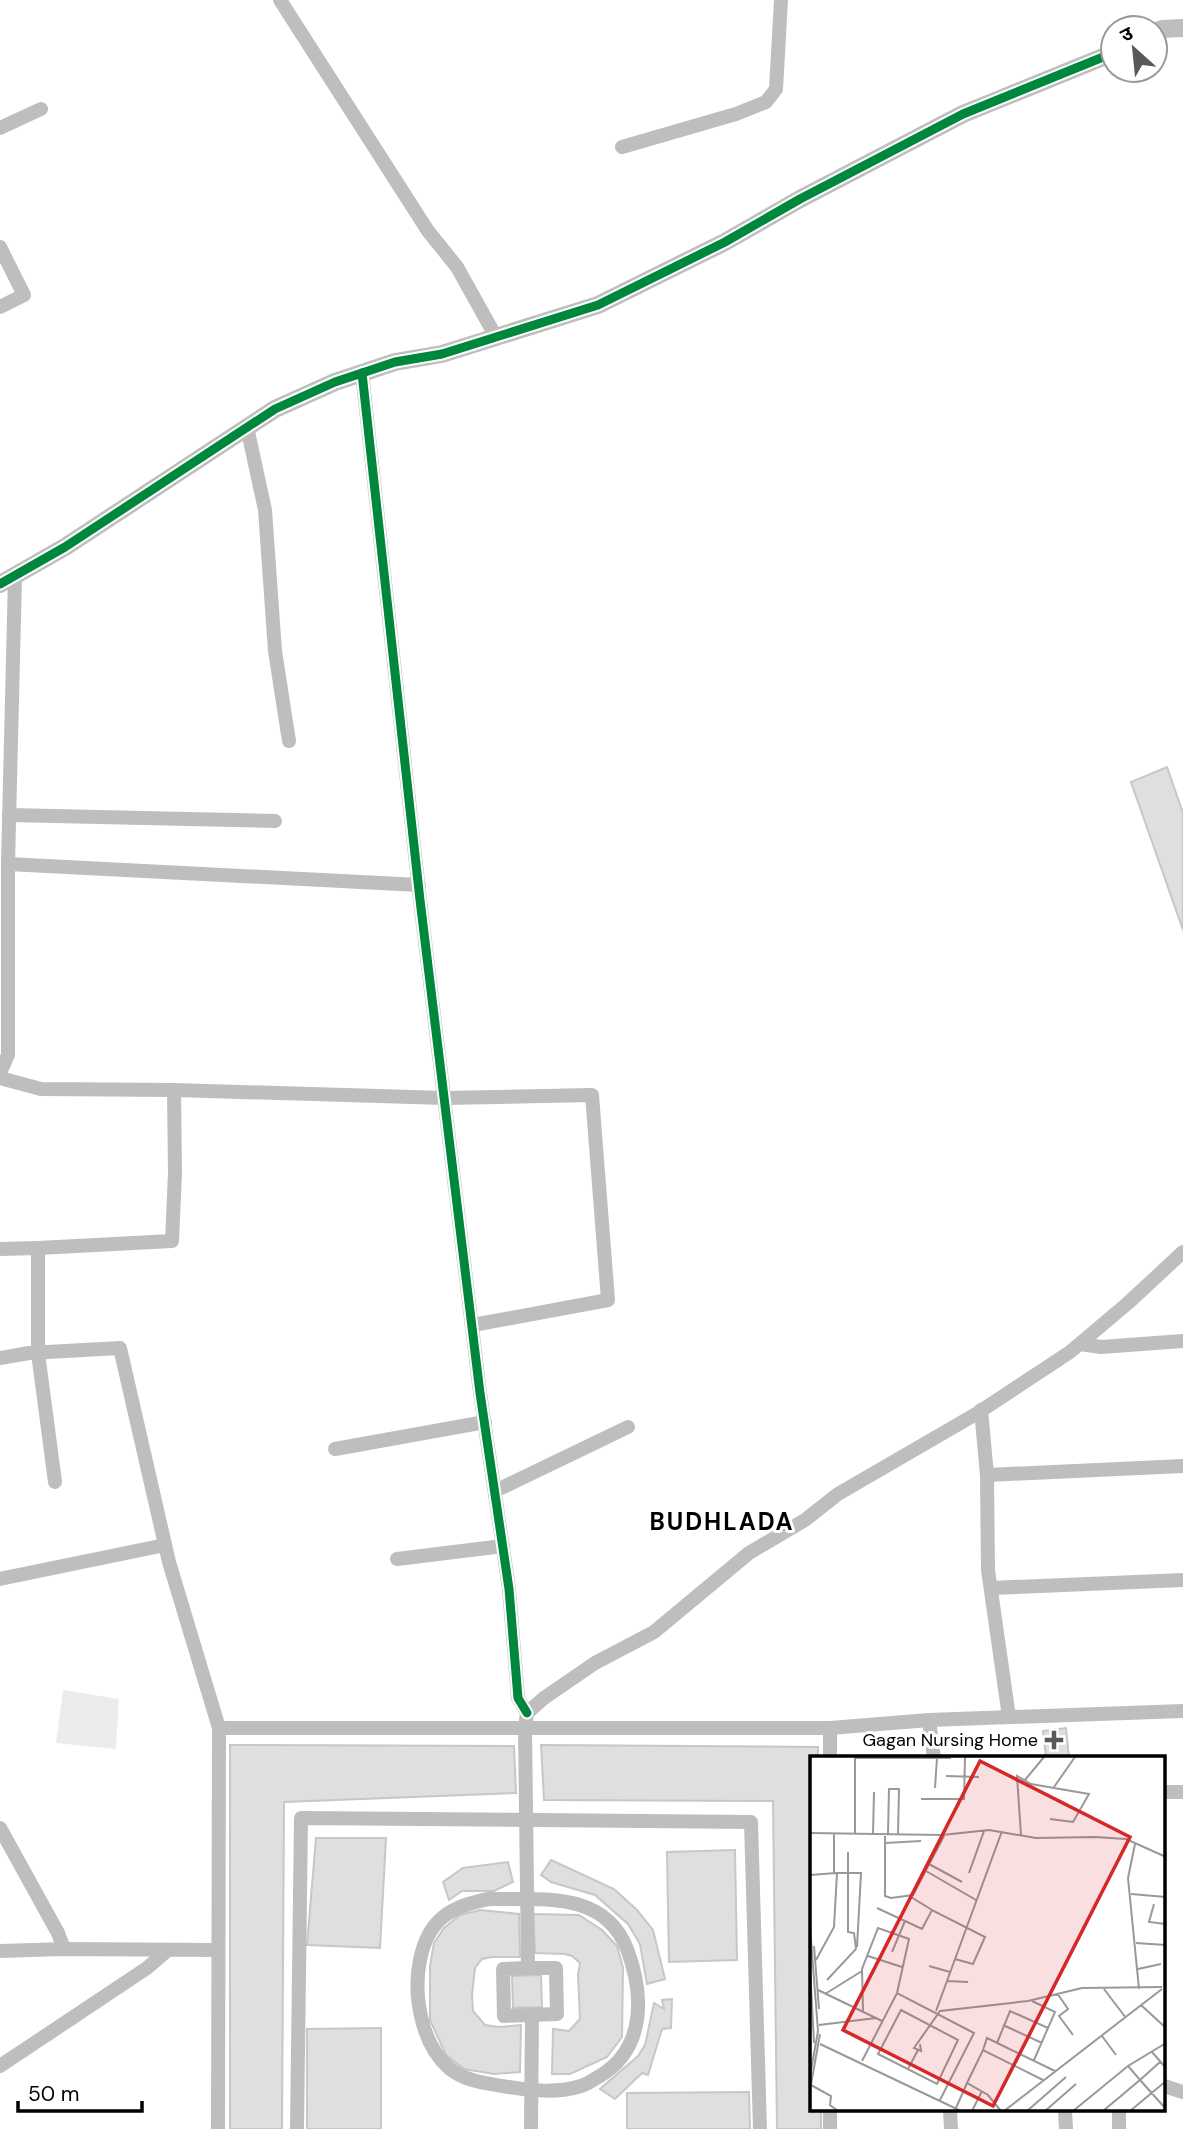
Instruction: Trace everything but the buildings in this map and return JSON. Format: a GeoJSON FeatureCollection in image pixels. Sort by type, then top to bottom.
{"type":"FeatureCollection","features":[{"type":"Feature","properties":{"kind":"street"},"geometry":{"type":"LineString","coordinates":[[280,0],[428,231],[457,267],[496,337]]}},
{"type":"Feature","properties":{"kind":"street"},"geometry":{"type":"LineString","coordinates":[[622,147],[736,114],[766,102],[776,89],[781,0]]}},
{"type":"Feature","properties":{"kind":"street"},"geometry":{"type":"LineString","coordinates":[[472,1325],[608,1300],[592,1096],[445,1098],[41,1089],[0,1076],[8,1055],[9,815],[5,775],[7,580],[65,547],[275,409],[395,362],[442,354],[598,305],[725,242],[832,182],[963,114],[1099,59]]}},
{"type":"Feature","properties":{"kind":"street"},"geometry":{"type":"LineString","coordinates":[[0,128],[41,108]]}},
{"type":"Feature","properties":{"kind":"street"},"geometry":{"type":"LineString","coordinates":[[0,247],[24,295],[0,307]]}},
{"type":"Feature","properties":{"kind":"street"},"geometry":{"type":"LineString","coordinates":[[362,373],[419,886],[472,1325],[509,1589],[518,1698],[527,1713],[528,1968]]}},
{"type":"Feature","properties":{"kind":"street"},"geometry":{"type":"LineString","coordinates":[[247,427],[265,510],[275,651],[289,741]]}},
{"type":"Feature","properties":{"kind":"street"},"geometry":{"type":"LineString","coordinates":[[9,815],[275,821]]}},
{"type":"Feature","properties":{"kind":"street"},"geometry":{"type":"LineString","coordinates":[[8,864],[419,886]]}},
{"type":"Feature","properties":{"kind":"street"},"geometry":{"type":"LineString","coordinates":[[0,1249],[172,1241],[174,1090]]}},
{"type":"Feature","properties":{"kind":"street"},"geometry":{"type":"LineString","coordinates":[[38,1248],[38,1353],[55,1482]]}},
{"type":"Feature","properties":{"kind":"street"},"geometry":{"type":"LineString","coordinates":[[527,1713],[595,1663],[654,1632],[749,1553],[805,1520],[838,1494],[981,1410],[1080,1343],[1183,1252]]}},
{"type":"Feature","properties":{"kind":"street"},"geometry":{"type":"LineString","coordinates":[[1080,1343],[1101,1347],[1183,1341]]}},
{"type":"Feature","properties":{"kind":"street"},"geometry":{"type":"LineString","coordinates":[[0,1358],[120,1348],[165,1545],[219,1728],[218,2129]]}},
{"type":"Feature","properties":{"kind":"street"},"geometry":{"type":"LineString","coordinates":[[981,1410],[987,1475],[988,1570],[1009,1717]]}},
{"type":"Feature","properties":{"kind":"street"},"geometry":{"type":"LineString","coordinates":[[335,1449],[485,1422]]}},
{"type":"Feature","properties":{"kind":"street"},"geometry":{"type":"LineString","coordinates":[[495,1491],[628,1427]]}},
{"type":"Feature","properties":{"kind":"street"},"geometry":{"type":"LineString","coordinates":[[987,1475],[1183,1466]]}},
{"type":"Feature","properties":{"kind":"street"},"geometry":{"type":"LineString","coordinates":[[0,1579],[165,1545]]}},
{"type":"Feature","properties":{"kind":"street"},"geometry":{"type":"LineString","coordinates":[[397,1559],[503,1546]]}},
{"type":"Feature","properties":{"kind":"street"},"geometry":{"type":"LineString","coordinates":[[991,1588],[1183,1580]]}},
{"type":"Feature","properties":{"kind":"street"},"geometry":{"type":"LineString","coordinates":[[219,1728],[830,1728],[929,1720],[1183,1711]]}},
{"type":"Feature","properties":{"kind":"street"},"geometry":{"type":"LineString","coordinates":[[929,1720],[934,1756]]}},
{"type":"Feature","properties":{"kind":"street"},"geometry":{"type":"LineString","coordinates":[[830,1728],[830,1756]]}},
{"type":"Feature","properties":{"kind":"street"},"geometry":{"type":"LineString","coordinates":[[298,2129],[301,1818],[751,1822],[760,2129]]}},
{"type":"Feature","properties":{"kind":"street"},"geometry":{"type":"LineString","coordinates":[[0,1828],[58,1933],[64,1949]]}},
{"type":"Feature","properties":{"kind":"street"},"geometry":{"type":"LineString","coordinates":[[489,1899],[527,1900],[570,1902],[594,1909],[612,1924],[625,1945],[635,1973],[638,2002],[636,2032],[627,2052],[610,2070],[582,2086],[532,2091],[465,2079],[447,2066],[427,2039],[419,2000],[419,1966],[424,1940],[437,1921],[468,1903],[489,1899]]}},
{"type":"Feature","properties":{"kind":"street"},"geometry":{"type":"LineString","coordinates":[[0,2066],[147,1968],[168,1950]]}},
{"type":"Feature","properties":{"kind":"street"},"geometry":{"type":"LineString","coordinates":[[0,1951],[218,1950]]}},
{"type":"Feature","properties":{"kind":"street"},"geometry":{"type":"LineString","coordinates":[[528,1968],[556,1968],[557,2014],[504,2016],[503,1969],[528,1968]]}},
{"type":"Feature","properties":{"kind":"street"},"geometry":{"type":"LineString","coordinates":[[531,2129],[532,2015]]}},
{"type":"Feature","properties":{"kind":"street"},"geometry":{"type":"LineString","coordinates":[[1166,2087],[1183,2092]]}},
{"type":"Feature","properties":{"kind":"shaded area"},"geometry":{"type":"Polygon","coordinates":[[[63,1690],[119,1699],[116,1749],[56,1743],[63,1690]]]}},
{"type":"Feature","properties":{"kind":"cycle path"},"geometry":{"type":"LineString","coordinates":[[0,584],[65,547],[275,409],[335,382],[395,362],[442,354],[598,305],[725,242],[800,199],[963,114],[1099,59]]}},
{"type":"Feature","properties":{"kind":"cycle path"},"geometry":{"type":"LineString","coordinates":[[362,373],[420,900],[480,1393],[509,1589],[518,1698],[527,1713]]}},
{"type":"Feature","properties":{"kind":"place","name":"Gagan Nursing Home"},"geometry":{"type":"Point","coordinates":[1054,1740]}},
{"type":"Feature","properties":{"kind":"district","name":"BUDHLADA"},"geometry":{"type":"Point","coordinates":[722,1521]}}]}
